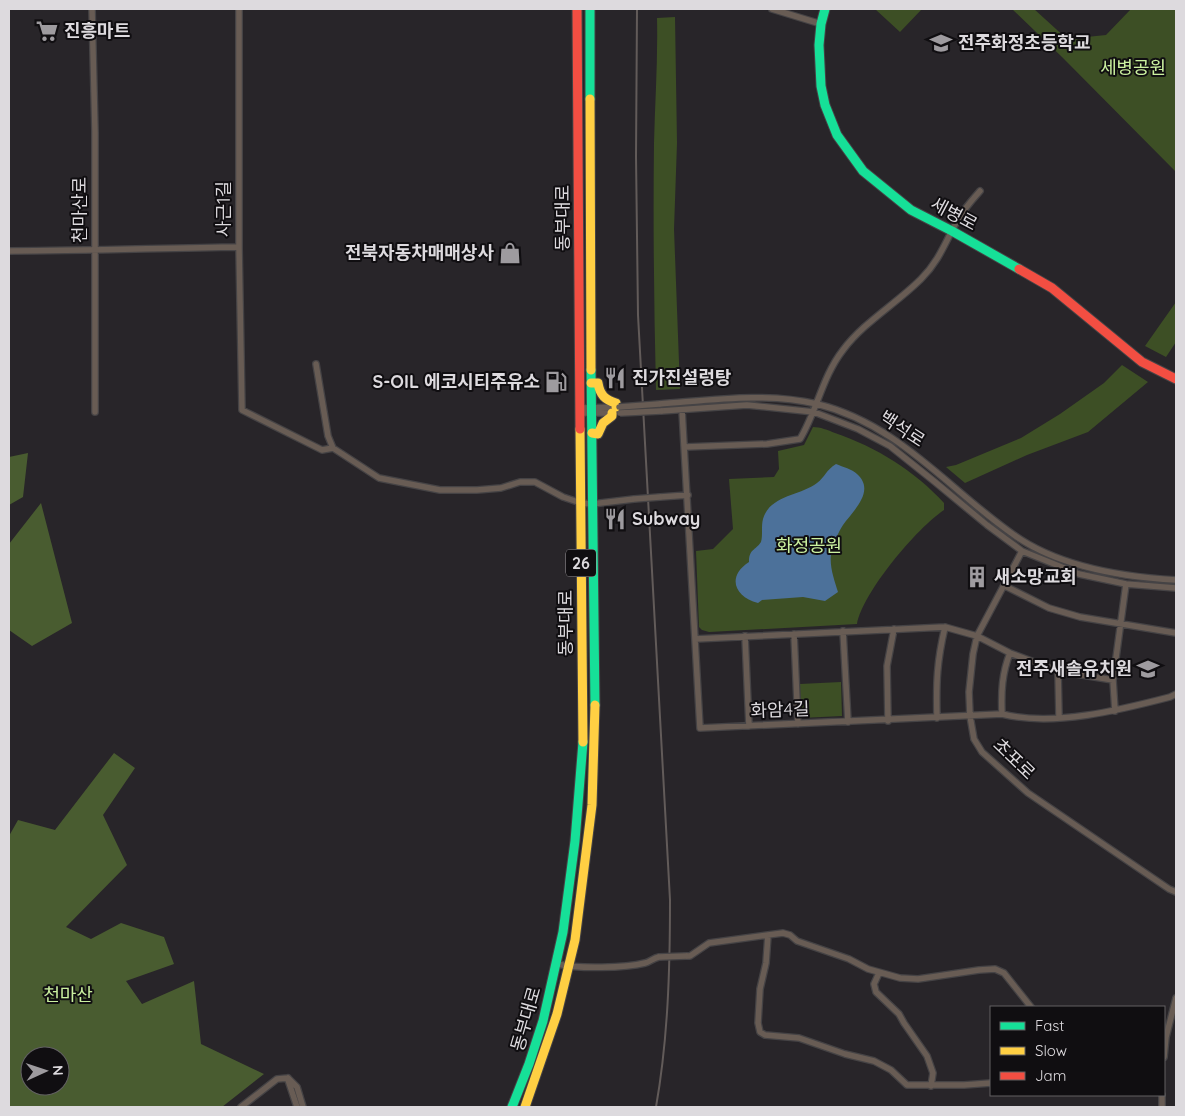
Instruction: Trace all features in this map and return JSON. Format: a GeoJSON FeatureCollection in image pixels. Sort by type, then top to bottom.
{"type":"FeatureCollection","features":[{"type":"Feature","properties":{"kind":"main road","name":"동부대로"},"geometry":{"type":"LineString","coordinates":[[512,1107],[535,1048],[558,964],[575,852],[583,750],[577,9]]}},
{"type":"Feature","properties":{"kind":"main road","name":"동부대로"},"geometry":{"type":"LineString","coordinates":[[525,1107],[557,1014],[576,940],[592,805],[595,719],[591,383],[590,9]]}},
{"type":"Feature","properties":{"kind":"main road","name":"세병로"},"geometry":{"type":"LineString","coordinates":[[825,9],[821,24],[819,46],[820,85],[825,105],[837,135],[863,171],[911,210],[1052,288],[1083,312],[1128,352],[1142,362],[1176,379]]}},
{"type":"Feature","properties":{"kind":"main road"},"geometry":{"type":"LineString","coordinates":[[591,383],[598,384],[599,392],[604,399],[616,403],[617,410],[600,427],[598,434],[592,433]]}},
{"type":"Feature","properties":{"kind":"street","name":"천마산로"},"geometry":{"type":"LineString","coordinates":[[92,9],[96,412]]}},
{"type":"Feature","properties":{"kind":"street","name":"사근1길"},"geometry":{"type":"LineString","coordinates":[[239,9],[239,247],[242,410],[322,450],[333,448]]}},
{"type":"Feature","properties":{"kind":"street"},"geometry":{"type":"LineString","coordinates":[[772,9],[821,24]]}},
{"type":"Feature","properties":{"kind":"street"},"geometry":{"type":"LineString","coordinates":[[685,447],[767,444],[800,439],[814,412],[831,369],[842,350],[857,334],[922,278],[942,253],[958,219],[980,191]]}},
{"type":"Feature","properties":{"kind":"street"},"geometry":{"type":"LineString","coordinates":[[9,251],[239,247]]}},
{"type":"Feature","properties":{"kind":"street"},"geometry":{"type":"LineString","coordinates":[[316,364],[328,436],[333,448],[379,478],[440,490],[501,488],[520,482],[534,482],[563,497],[581,503],[592,504],[660,496],[688,495]]}},
{"type":"Feature","properties":{"kind":"street","name":"백석로"},"geometry":{"type":"LineString","coordinates":[[617,410],[660,404],[743,397],[784,399],[817,404],[850,415],[880,431],[932,467],[1014,536],[1044,552],[1090,567],[1158,579],[1176,580]]}},
{"type":"Feature","properties":{"kind":"street","name":"백석로"},"geometry":{"type":"LineString","coordinates":[[581,410],[661,411],[747,405],[814,412],[858,429],[890,446],[1022,551],[1079,574],[1126,584],[1176,588]]}},
{"type":"Feature","properties":{"kind":"street","name":"화암4길"},"geometry":{"type":"LineString","coordinates":[[682,410],[700,728],[888,721],[1002,714],[1030,719],[1059,717],[1115,711],[1176,694]]}},
{"type":"Feature","properties":{"kind":"street","name":"초포로"},"geometry":{"type":"LineString","coordinates":[[1022,551],[978,636],[970,675],[970,716],[974,739],[982,752],[1022,788],[1176,892]]}},
{"type":"Feature","properties":{"kind":"street"},"geometry":{"type":"LineString","coordinates":[[1115,711],[1113,680],[1126,584]]}},
{"type":"Feature","properties":{"kind":"street"},"geometry":{"type":"LineString","coordinates":[[1005,586],[1049,608],[1080,617],[1176,633]]}},
{"type":"Feature","properties":{"kind":"street"},"geometry":{"type":"LineString","coordinates":[[695,639],[945,627],[978,636],[1010,652],[1058,671],[1113,680]]}},
{"type":"Feature","properties":{"kind":"street"},"geometry":{"type":"LineString","coordinates":[[937,718],[938,655],[945,627]]}},
{"type":"Feature","properties":{"kind":"street"},"geometry":{"type":"LineString","coordinates":[[888,721],[887,666],[894,629]]}},
{"type":"Feature","properties":{"kind":"street"},"geometry":{"type":"LineString","coordinates":[[843,631],[848,722]]}},
{"type":"Feature","properties":{"kind":"street"},"geometry":{"type":"LineString","coordinates":[[794,634],[798,724]]}},
{"type":"Feature","properties":{"kind":"street"},"geometry":{"type":"LineString","coordinates":[[745,636],[749,726]]}},
{"type":"Feature","properties":{"kind":"street"},"geometry":{"type":"LineString","coordinates":[[1002,714],[1002,679],[1010,652]]}},
{"type":"Feature","properties":{"kind":"street"},"geometry":{"type":"LineString","coordinates":[[1058,671],[1059,717]]}},
{"type":"Feature","properties":{"kind":"street"},"geometry":{"type":"LineString","coordinates":[[558,964],[569,967],[633,965],[648,962],[653,958],[659,957],[690,956],[710,943],[784,933],[798,941],[849,959],[879,973],[900,978],[918,979],[995,969],[1004,973],[1030,1006]]}},
{"type":"Feature","properties":{"kind":"street"},"geometry":{"type":"LineString","coordinates":[[768,935],[766,964],[760,989],[758,1023],[760,1032],[765,1035],[799,1038],[844,1054],[874,1061],[891,1070],[907,1085],[931,1086],[990,1083]]}},
{"type":"Feature","properties":{"kind":"street"},"geometry":{"type":"LineString","coordinates":[[879,973],[874,984],[876,992],[899,1014],[927,1056],[933,1073],[931,1086]]}},
{"type":"Feature","properties":{"kind":"street"},"geometry":{"type":"LineString","coordinates":[[1165,1047],[1176,998]]}},
{"type":"Feature","properties":{"kind":"street"},"geometry":{"type":"LineString","coordinates":[[242,1107],[277,1079],[288,1078]]}},
{"type":"Feature","properties":{"kind":"street"},"geometry":{"type":"LineString","coordinates":[[288,1078],[297,1107]]}},
{"type":"Feature","properties":{"kind":"street"},"geometry":{"type":"LineString","coordinates":[[288,1078],[297,1087],[303,1107]]}},
{"type":"Feature","properties":{"kind":"green space"},"geometry":{"type":"Polygon","coordinates":[[[875,9],[922,9],[900,32],[875,9]]]}},
{"type":"Feature","properties":{"kind":"green space","name":"세병공원"},"geometry":{"type":"Polygon","coordinates":[[[1012,9],[1034,9],[1067,39],[1106,35],[1131,9],[1176,9],[1176,172],[1062,57],[1012,9]]]}},
{"type":"Feature","properties":{"kind":"green space"},"geometry":{"type":"Polygon","coordinates":[[[675,17],[677,143],[674,229],[680,389],[656,390],[654,143],[657,18],[675,17]]]}},
{"type":"Feature","properties":{"kind":"green space"},"geometry":{"type":"Polygon","coordinates":[[[1176,302],[1176,342],[1166,357],[1145,346],[1176,302]]]}},
{"type":"Feature","properties":{"kind":"green space"},"geometry":{"type":"Polygon","coordinates":[[[1122,365],[1148,382],[1088,432],[1027,455],[965,483],[946,467],[956,465],[1021,438],[1060,414],[1104,383],[1122,365]]]}},
{"type":"Feature","properties":{"kind":"green space","name":"화정공원"},"geometry":{"type":"Polygon","coordinates":[[[813,427],[824,429],[865,445],[894,461],[933,491],[944,503],[944,510],[906,546],[880,579],[869,595],[857,624],[709,632],[702,630],[699,627],[696,551],[713,549],[733,529],[729,479],[774,477],[779,469],[778,451],[804,445],[813,427]]]}},
{"type":"Feature","properties":{"kind":"green space"},"geometry":{"type":"Polygon","coordinates":[[[28,453],[23,497],[9,505],[9,457],[28,453]]]}},
{"type":"Feature","properties":{"kind":"green space"},"geometry":{"type":"Polygon","coordinates":[[[41,503],[72,623],[32,646],[9,630],[9,544],[41,503]]]}},
{"type":"Feature","properties":{"kind":"green space"},"geometry":{"type":"Polygon","coordinates":[[[841,682],[842,716],[801,718],[800,684],[841,682]]]}},
{"type":"Feature","properties":{"kind":"green space","name":"천마산"},"geometry":{"type":"Polygon","coordinates":[[[114,753],[135,768],[103,815],[127,865],[66,927],[91,939],[121,923],[164,937],[174,964],[126,981],[142,1004],[194,981],[201,1044],[264,1074],[222,1107],[9,1107],[9,836],[18,820],[55,830],[114,753]]]}},
{"type":"Feature","properties":{"kind":"water"},"geometry":{"type":"Polygon","coordinates":[[[836,464],[855,472],[862,480],[864,487],[861,501],[841,527],[832,550],[831,566],[838,592],[825,601],[803,597],[762,600],[758,603],[750,600],[736,586],[737,574],[749,562],[751,552],[761,542],[762,522],[767,511],[779,500],[817,483],[836,464]]]}},
{"type":"Feature","properties":{"kind":"railway"},"geometry":{"type":"LineString","coordinates":[[637,9],[638,315],[670,900],[668,1004],[656,1107]]}},
{"type":"Feature","properties":{"kind":"traffic: fast"},"geometry":{"type":"LineString","coordinates":[[590,9],[590,99]]}},
{"type":"Feature","properties":{"kind":"traffic: fast"},"geometry":{"type":"LineString","coordinates":[[825,9],[819,45],[821,86],[825,105],[837,135],[863,171],[911,210],[1019,269]]}},
{"type":"Feature","properties":{"kind":"traffic: fast"},"geometry":{"type":"LineString","coordinates":[[591,370],[595,705]]}},
{"type":"Feature","properties":{"kind":"traffic: fast"},"geometry":{"type":"LineString","coordinates":[[512,1107],[543,1021],[563,932],[575,841],[583,742]]}},
{"type":"Feature","properties":{"kind":"traffic: slow"},"geometry":{"type":"LineString","coordinates":[[590,99],[591,370]]}},
{"type":"Feature","properties":{"kind":"traffic: slow"},"geometry":{"type":"LineString","coordinates":[[591,383],[598,383],[602,394],[606,399],[616,403],[616,407]]}},
{"type":"Feature","properties":{"kind":"traffic: slow"},"geometry":{"type":"LineString","coordinates":[[592,433],[598,434],[603,423],[612,416],[612,413]]}},
{"type":"Feature","properties":{"kind":"traffic: slow"},"geometry":{"type":"LineString","coordinates":[[580,429],[583,742]]}},
{"type":"Feature","properties":{"kind":"traffic: slow"},"geometry":{"type":"LineString","coordinates":[[525,1107],[557,1014],[575,940],[592,805],[595,705]]}},
{"type":"Feature","properties":{"kind":"traffic: jam"},"geometry":{"type":"LineString","coordinates":[[577,9],[580,429]]}},
{"type":"Feature","properties":{"kind":"traffic: jam"},"geometry":{"type":"LineString","coordinates":[[1019,269],[1052,288],[1142,362],[1176,379]]}},
{"type":"Feature","properties":{"kind":"place","name":"진흥마트"},"geometry":{"type":"Point","coordinates":[47,31]}},
{"type":"Feature","properties":{"kind":"place","name":"전주화정초등학교"},"geometry":{"type":"Point","coordinates":[941,43]}},
{"type":"Feature","properties":{"kind":"place","name":"전북자동차매매상사"},"geometry":{"type":"Point","coordinates":[510,253]}},
{"type":"Feature","properties":{"kind":"place","name":"진가진설렁탕"},"geometry":{"type":"Point","coordinates":[615,378]}},
{"type":"Feature","properties":{"kind":"place","name":"S-OIL 에코시티주유소"},"geometry":{"type":"Point","coordinates":[556,382]}},
{"type":"Feature","properties":{"kind":"place","name":"Subway"},"geometry":{"type":"Point","coordinates":[615,519]}},
{"type":"Feature","properties":{"kind":"place","name":"새소망교회"},"geometry":{"type":"Point","coordinates":[977,577]}},
{"type":"Feature","properties":{"kind":"place","name":"전주새솔유치원"},"geometry":{"type":"Point","coordinates":[1148,669]}}]}
